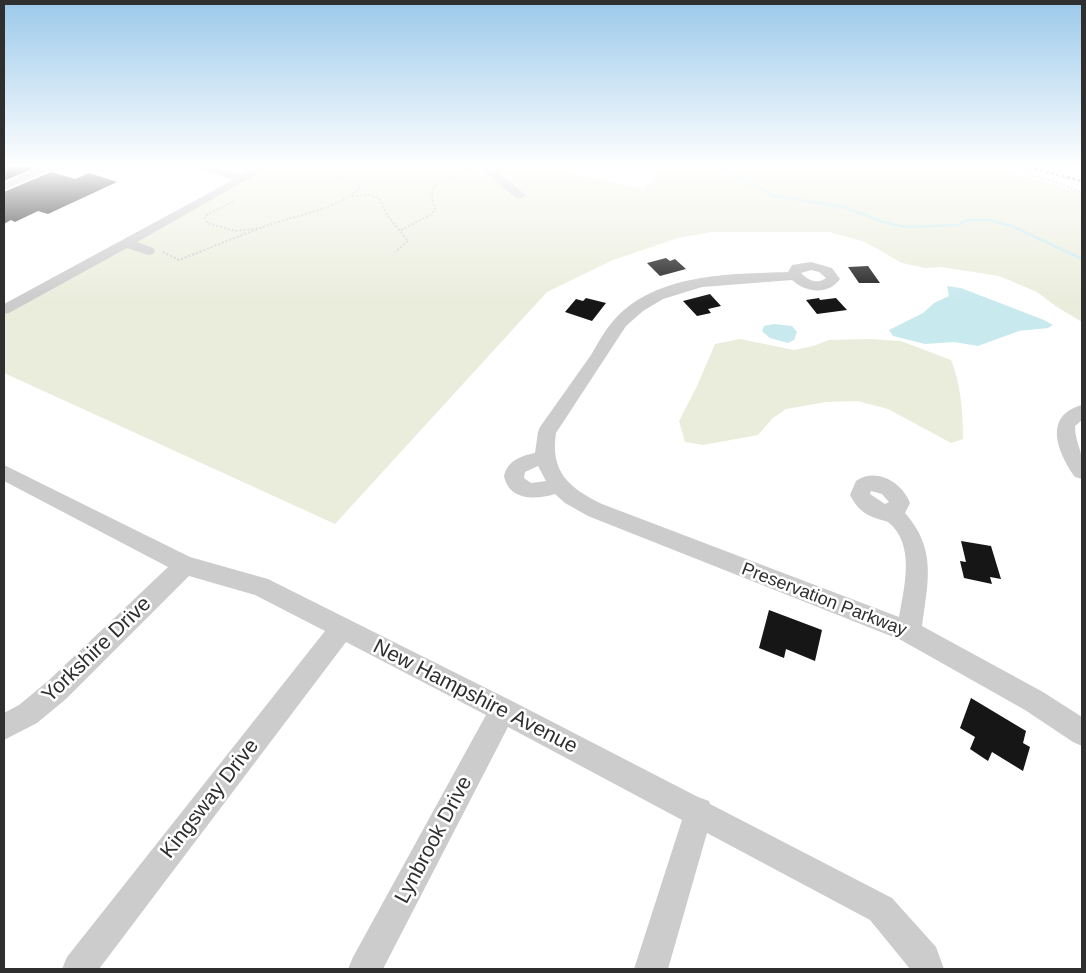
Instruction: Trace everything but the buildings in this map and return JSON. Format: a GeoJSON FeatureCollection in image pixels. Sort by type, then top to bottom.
{"type":"FeatureCollection","features":[{"type":"Feature","properties":{"kind":"street"},"geometry":{"type":"LineString","coordinates":[[4,310],[126,243],[178,210]]}},
{"type":"Feature","properties":{"kind":"street"},"geometry":{"type":"LineString","coordinates":[[126,243],[148,251]]}},
{"type":"Feature","properties":{"kind":"street"},"geometry":{"type":"LineString","coordinates":[[558,485],[535,491],[526,490],[518,486],[514,480],[514,473],[518,466],[544,458],[544,440],[551,424],[620,323],[639,306],[662,293],[697,284],[795,276]]}},
{"type":"Feature","properties":{"kind":"street"},"geometry":{"type":"LineString","coordinates":[[1082,411],[1066,424],[1065,435],[1066,446],[1082,472]]}},
{"type":"Feature","properties":{"kind":"street","name":"Preservation Parkway"},"geometry":{"type":"LineString","coordinates":[[544,458],[549,472],[558,485],[575,500],[595,510],[909,632],[1034,701],[1082,733]]}},
{"type":"Feature","properties":{"kind":"street","name":"New Hampshire Avenue"},"geometry":{"type":"LineString","coordinates":[[4,472],[185,565],[260,586],[699,811],[881,910],[926,964]]}},
{"type":"Feature","properties":{"kind":"street"},"geometry":{"type":"LineString","coordinates":[[892,512],[904,527],[916,548],[914,591],[909,632]]}},
{"type":"Feature","properties":{"kind":"street","name":"Yorkshire Drive"},"geometry":{"type":"LineString","coordinates":[[4,727],[28,714],[57,690],[185,565]]}},
{"type":"Feature","properties":{"kind":"street","name":"Kingsway Drive"},"geometry":{"type":"LineString","coordinates":[[79,969],[341,629]]}},
{"type":"Feature","properties":{"kind":"street","name":"Lynbrook Drive"},"geometry":{"type":"LineString","coordinates":[[365,969],[503,710]]}},
{"type":"Feature","properties":{"kind":"street"},"geometry":{"type":"LineString","coordinates":[[651,969],[699,811]]}},
{"type":"Feature","properties":{"kind":"path"},"geometry":{"type":"LineString","coordinates":[[215,210],[208,214],[205,220],[207,223],[235,231],[264,228]]}},
{"type":"Feature","properties":{"kind":"path"},"geometry":{"type":"LineString","coordinates":[[163,252],[179,260],[317,210]]}},
{"type":"Feature","properties":{"kind":"path"},"geometry":{"type":"LineString","coordinates":[[385,210],[408,241],[395,252]]}},
{"type":"Feature","properties":{"kind":"path"},"geometry":{"type":"LineString","coordinates":[[401,230],[430,215],[435,210]]}},
{"type":"Feature","properties":{"kind":"green space"},"geometry":{"type":"Polygon","coordinates":[[[192,210],[1082,210],[1082,322],[1037,292],[999,276],[941,267],[925,268],[902,263],[865,242],[830,232],[712,232],[678,238],[613,260],[547,292],[335,524],[4,373],[4,314],[192,210]]]}},
{"type":"Feature","properties":{"kind":"green space"},"geometry":{"type":"Polygon","coordinates":[[[740,339],[794,350],[829,340],[870,339],[901,341],[951,360],[961,399],[963,439],[951,443],[888,409],[857,401],[826,402],[786,409],[773,418],[758,435],[703,445],[685,442],[679,421],[715,344],[740,339]]]}},
{"type":"Feature","properties":{"kind":"water"},"geometry":{"type":"Polygon","coordinates":[[[947,286],[961,288],[1053,325],[1048,328],[1019,331],[978,346],[954,342],[925,344],[893,336],[889,330],[923,313],[934,303],[949,296],[947,286]]]}},
{"type":"Feature","properties":{"kind":"water"},"geometry":{"type":"Polygon","coordinates":[[[774,324],[792,326],[797,332],[794,340],[788,343],[770,338],[762,331],[764,326],[774,324]]]}},
{"type":"Feature","properties":{"kind":"waterway"},"geometry":{"type":"LineString","coordinates":[[853,210],[880,221],[905,227],[958,225],[967,220],[989,220],[1012,226],[1082,259]]}}]}
